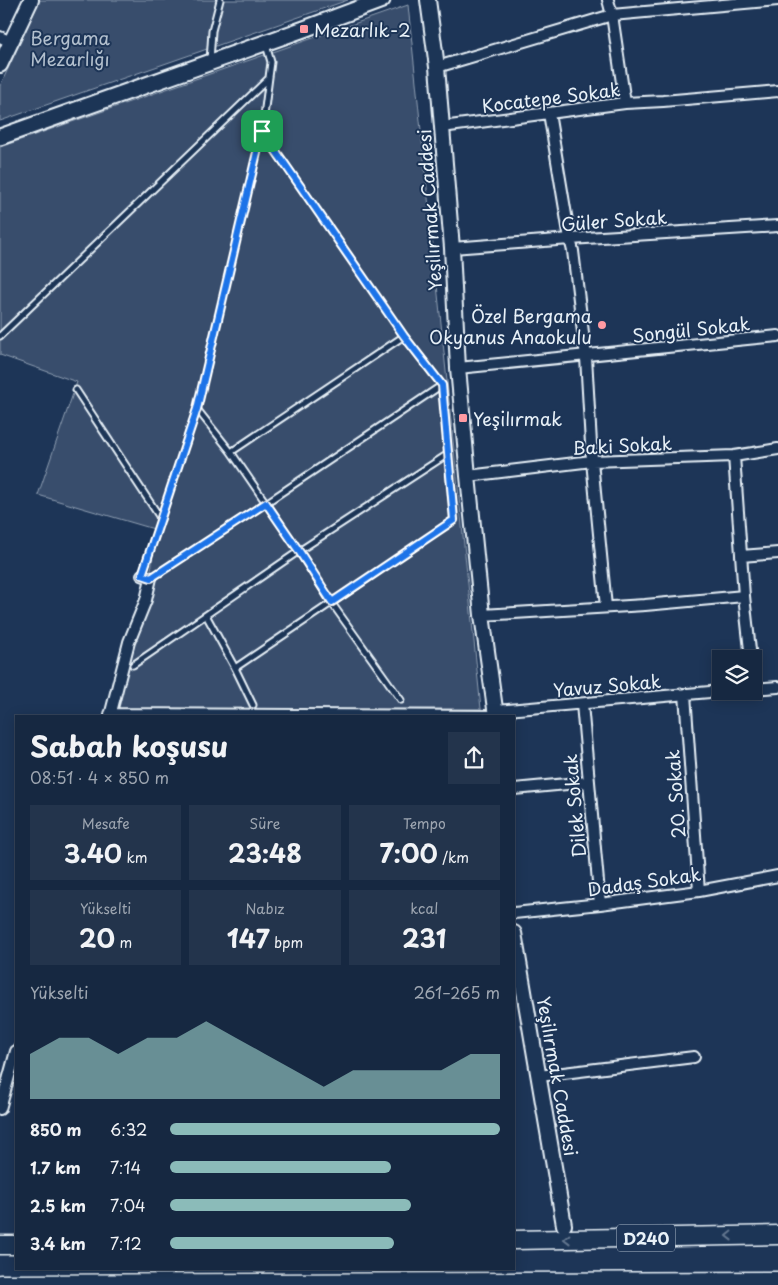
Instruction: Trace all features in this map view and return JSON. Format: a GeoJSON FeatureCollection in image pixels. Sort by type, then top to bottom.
{"type":"FeatureCollection","features":[{"type":"Feature","properties":{"kind":"highway","name":"D240"},"geometry":{"type":"LineString","coordinates":[[515,1240],[778,1235]]}},
{"type":"Feature","properties":{"kind":"highway"},"geometry":{"type":"LineString","coordinates":[[0,1245],[15,1245]]}},
{"type":"Feature","properties":{"kind":"highway"},"geometry":{"type":"LineString","coordinates":[[0,1284],[778,1281]]}},
{"type":"Feature","properties":{"kind":"main road"},"geometry":{"type":"LineString","coordinates":[[0,137],[382,0]]}},
{"type":"Feature","properties":{"kind":"street"},"geometry":{"type":"LineString","coordinates":[[0,65],[6,40],[31,0]]}},
{"type":"Feature","properties":{"kind":"street","name":"Yeşilırmak Caddesi"},"geometry":{"type":"LineString","coordinates":[[428,0],[437,67],[452,248],[458,368],[468,476],[482,615],[496,714]]}},
{"type":"Feature","properties":{"kind":"street"},"geometry":{"type":"LineString","coordinates":[[608,0],[625,104]]}},
{"type":"Feature","properties":{"kind":"street"},"geometry":{"type":"LineString","coordinates":[[437,67],[612,16],[778,0]]}},
{"type":"Feature","properties":{"kind":"street","name":"Kocatepe Sokak"},"geometry":{"type":"LineString","coordinates":[[442,127],[625,104],[778,92]]}},
{"type":"Feature","properties":{"kind":"street"},"geometry":{"type":"LineString","coordinates":[[549,114],[576,270],[586,356],[592,462],[606,607]]}},
{"type":"Feature","properties":{"kind":"street","name":"Güler Sokak"},"geometry":{"type":"LineString","coordinates":[[452,248],[778,226]]}},
{"type":"Feature","properties":{"kind":"street","name":"Songül Sokak"},"geometry":{"type":"LineString","coordinates":[[458,368],[778,336]]}},
{"type":"Feature","properties":{"kind":"street","name":"Baki Sokak"},"geometry":{"type":"LineString","coordinates":[[468,476],[592,462],[734,456],[778,449]]}},
{"type":"Feature","properties":{"kind":"street"},"geometry":{"type":"LineString","coordinates":[[734,456],[744,596],[750,650]]}},
{"type":"Feature","properties":{"kind":"street"},"geometry":{"type":"LineString","coordinates":[[741,556],[778,552]]}},
{"type":"Feature","properties":{"kind":"street"},"geometry":{"type":"LineString","coordinates":[[110,715],[129,642],[146,600],[147,576]]}},
{"type":"Feature","properties":{"kind":"street"},"geometry":{"type":"LineString","coordinates":[[482,615],[744,596]]}},
{"type":"Feature","properties":{"kind":"street"},"geometry":{"type":"LineString","coordinates":[[762,688],[778,687]]}},
{"type":"Feature","properties":{"kind":"street","name":"Yavuz Sokak"},"geometry":{"type":"LineString","coordinates":[[110,715],[496,714],[712,692]]}},
{"type":"Feature","properties":{"kind":"street","name":"20. Sokak"},"geometry":{"type":"LineString","coordinates":[[685,694],[699,890]]}},
{"type":"Feature","properties":{"kind":"street","name":"Dilek Sokak"},"geometry":{"type":"LineString","coordinates":[[582,704],[600,904]]}},
{"type":"Feature","properties":{"kind":"street"},"geometry":{"type":"LineString","coordinates":[[515,789],[588,782]]}},
{"type":"Feature","properties":{"kind":"street","name":"Dadaş Sokak"},"geometry":{"type":"LineString","coordinates":[[515,913],[600,904],[699,890],[778,876]]}},
{"type":"Feature","properties":{"kind":"street","name":"Yeşilırmak Caddesi"},"geometry":{"type":"LineString","coordinates":[[515,939],[564,1225]]}},
{"type":"Feature","properties":{"kind":"street"},"geometry":{"type":"LineString","coordinates":[[0,1109],[15,1055]]}},
{"type":"Feature","properties":{"kind":"street"},"geometry":{"type":"LineString","coordinates":[[539,1076],[694,1057]]}},
{"type":"Feature","properties":{"kind":"lane"},"geometry":{"type":"LineString","coordinates":[[210,62],[212,31],[220,0]]}},
{"type":"Feature","properties":{"kind":"lane"},"geometry":{"type":"LineString","coordinates":[[147,576],[160,519],[197,409],[262,131],[271,62],[265,42]]}},
{"type":"Feature","properties":{"kind":"lane"},"geometry":{"type":"LineString","coordinates":[[0,336],[269,79]]}},
{"type":"Feature","properties":{"kind":"lane"},"geometry":{"type":"LineString","coordinates":[[235,668],[454,520],[442,385],[404,336],[262,131]]}},
{"type":"Feature","properties":{"kind":"lane"},"geometry":{"type":"LineString","coordinates":[[231,452],[404,336]]}},
{"type":"Feature","properties":{"kind":"lane"},"geometry":{"type":"LineString","coordinates":[[147,576],[266,503],[442,385]]}},
{"type":"Feature","properties":{"kind":"lane"},"geometry":{"type":"LineString","coordinates":[[76,390],[160,519]]}},
{"type":"Feature","properties":{"kind":"lane"},"geometry":{"type":"LineString","coordinates":[[197,409],[231,452],[332,602],[401,700]]}},
{"type":"Feature","properties":{"kind":"lane"},"geometry":{"type":"LineString","coordinates":[[133,666],[299,551],[448,454]]}},
{"type":"Feature","properties":{"kind":"lane"},"geometry":{"type":"LineString","coordinates":[[206,615],[235,668],[252,705]]}},
{"type":"Feature","properties":{"kind":"green space","name":"Bergama Mezarlığı"},"geometry":{"type":"Polygon","coordinates":[[[40,0],[348,0],[0,121],[0,86],[40,0]]]}},
{"type":"Feature","properties":{"kind":"green space","name":"Bergama Mezarlığı"},"geometry":{"type":"Polygon","coordinates":[[[408,5],[481,709],[116,710],[152,565],[154,529],[38,495],[77,382],[0,355],[0,147],[408,5]]]}},
{"type":"Feature","properties":{"kind":"place","name":"Mezarlık-2"},"geometry":{"type":"Point","coordinates":[304,29]}},
{"type":"Feature","properties":{"kind":"place","name":"Özel Bergama Okyanus Anaokulu"},"geometry":{"type":"Point","coordinates":[602,325]}},
{"type":"Feature","properties":{"kind":"place","name":"Yeşilırmak"},"geometry":{"type":"Point","coordinates":[463,418]}},
{"type":"Feature","properties":{"kind":"route"},"geometry":{"type":"LineString","coordinates":[[262,131],[404,336],[442,385],[454,520],[332,602],[266,503],[151,578],[142,575],[197,409],[262,131]]}}]}
